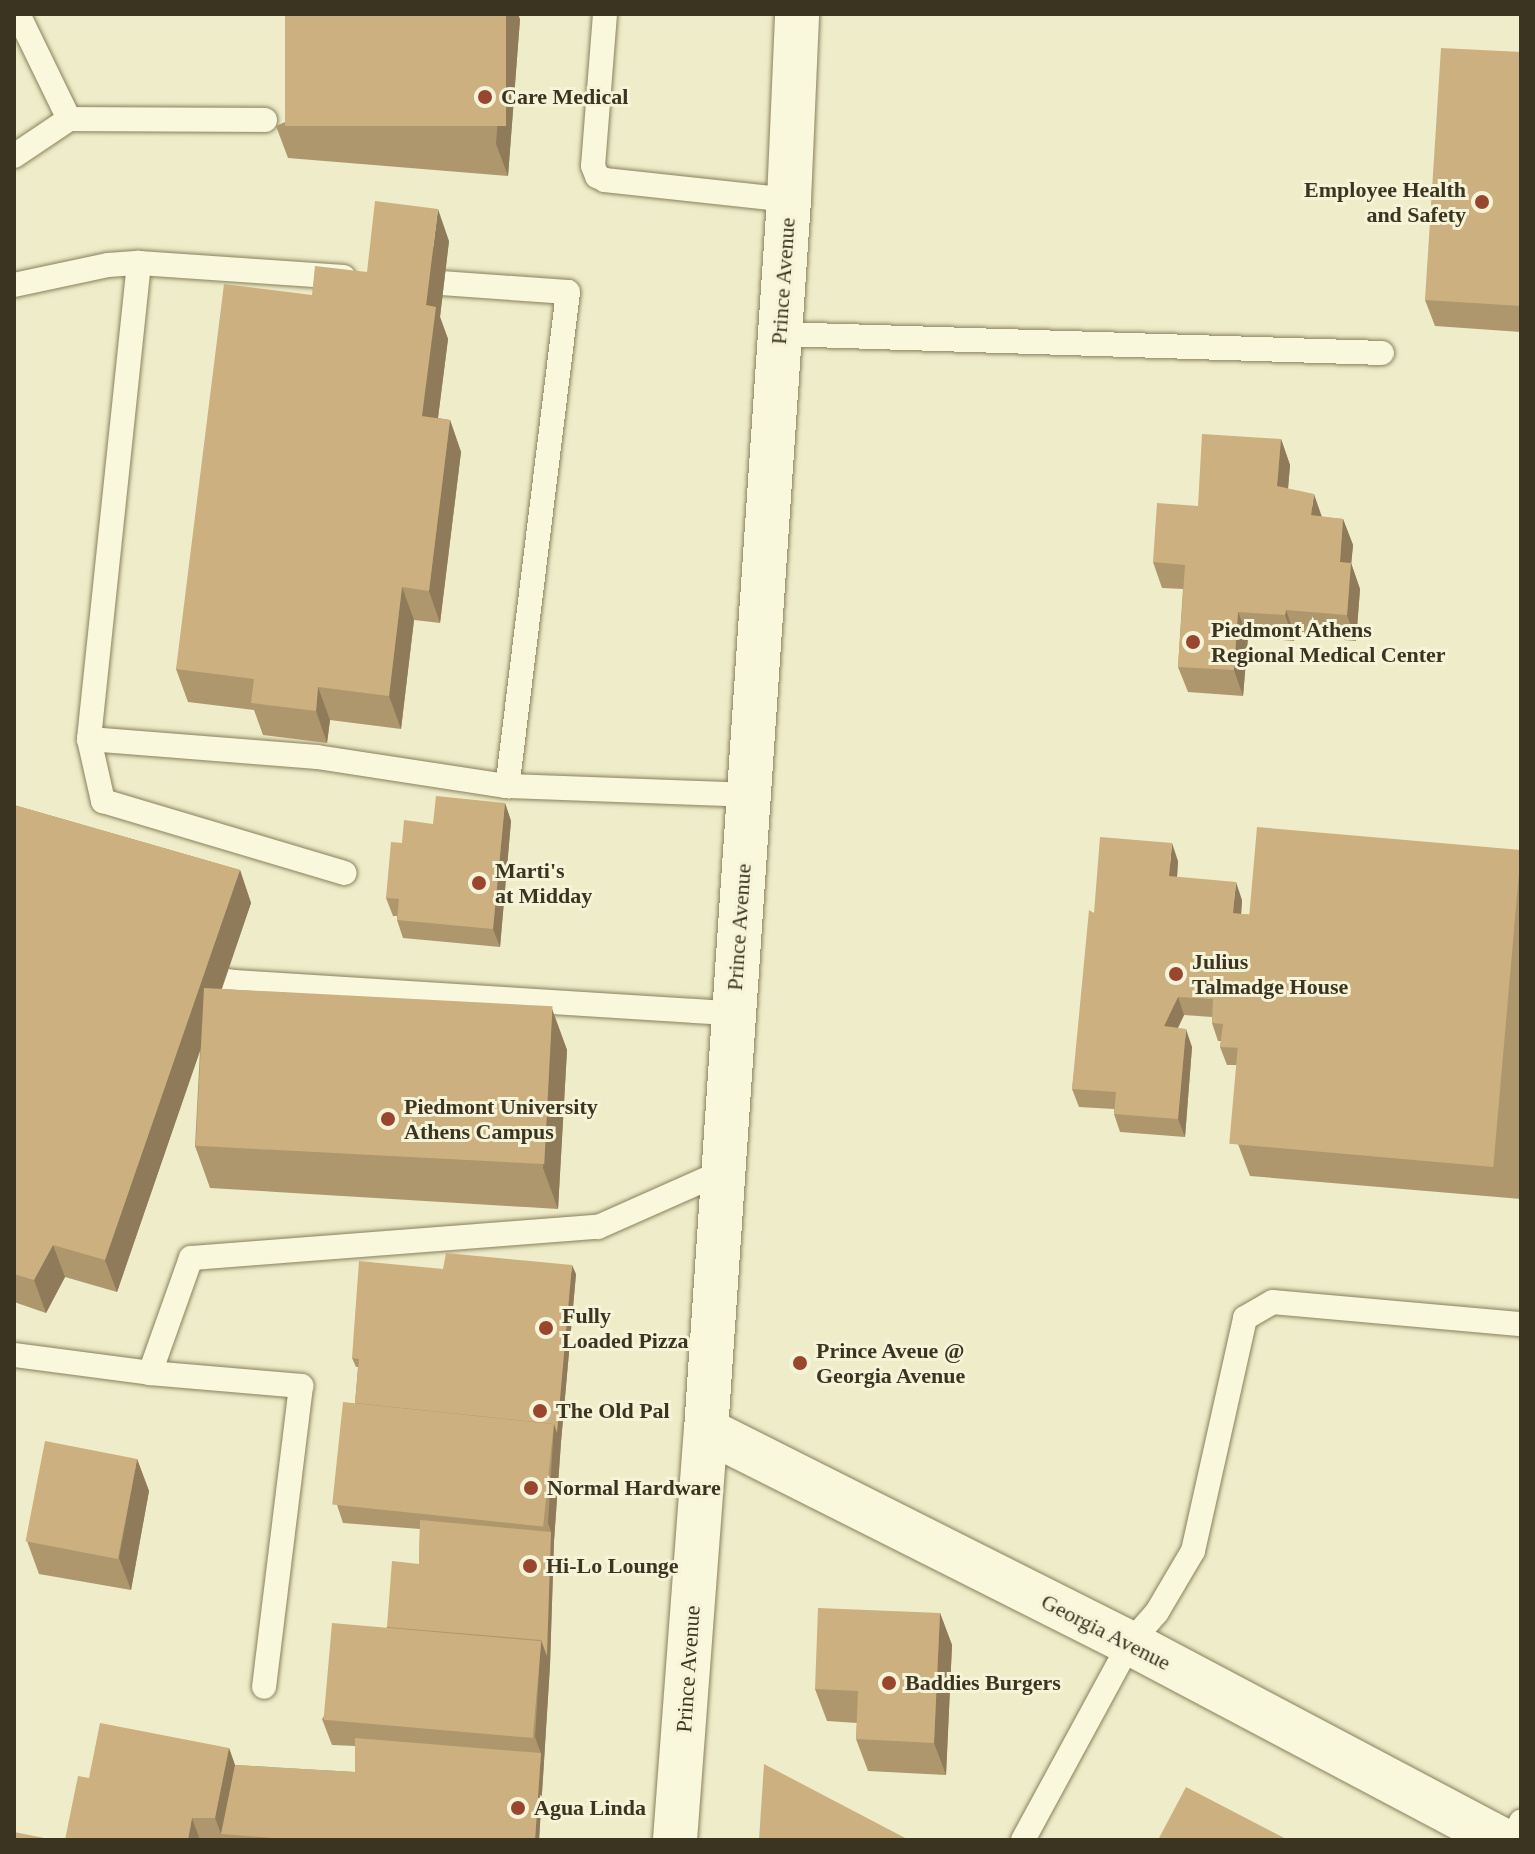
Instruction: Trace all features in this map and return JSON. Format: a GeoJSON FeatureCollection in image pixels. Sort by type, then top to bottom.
{"type":"FeatureCollection","features":[{"type":"Feature","properties":{"kind":"main road","name":"Prince Avenue"},"geometry":{"type":"LineString","coordinates":[[675,1840],[706,1430],[789,200],[797,14]]}},
{"type":"Feature","properties":{"kind":"main road","name":"Georgia Avenue"},"geometry":{"type":"LineString","coordinates":[[706,1430],[1130,1643],[1502,1840]]}},
{"type":"Feature","properties":{"kind":"lane"},"geometry":{"type":"LineString","coordinates":[[18,14],[69,119]]}},
{"type":"Feature","properties":{"kind":"lane"},"geometry":{"type":"LineString","coordinates":[[605,14],[593,166],[597,176],[605,180],[789,200]]}},
{"type":"Feature","properties":{"kind":"lane"},"geometry":{"type":"LineString","coordinates":[[14,156],[69,119],[265,120]]}},
{"type":"Feature","properties":{"kind":"lane"},"geometry":{"type":"LineString","coordinates":[[14,285],[108,265],[139,263],[362,278]]}},
{"type":"Feature","properties":{"kind":"lane"},"geometry":{"type":"LineString","coordinates":[[139,263],[89,739],[103,801],[344,873]]}},
{"type":"Feature","properties":{"kind":"lane"},"geometry":{"type":"LineString","coordinates":[[394,280],[568,292],[507,786]]}},
{"type":"Feature","properties":{"kind":"lane"},"geometry":{"type":"LineString","coordinates":[[779,334],[1382,353]]}},
{"type":"Feature","properties":{"kind":"lane"},"geometry":{"type":"LineString","coordinates":[[89,739],[317,757],[507,786],[748,795]]}},
{"type":"Feature","properties":{"kind":"lane"},"geometry":{"type":"LineString","coordinates":[[164,972],[234,982],[733,1013]]}},
{"type":"Feature","properties":{"kind":"lane"},"geometry":{"type":"LineString","coordinates":[[150,1373],[191,1258],[598,1227],[722,1172]]}},
{"type":"Feature","properties":{"kind":"lane"},"geometry":{"type":"LineString","coordinates":[[1023,1840],[1130,1643],[1157,1612],[1193,1551],[1245,1318],[1273,1302],[1521,1324]]}},
{"type":"Feature","properties":{"kind":"lane"},"geometry":{"type":"LineString","coordinates":[[14,1355],[150,1373],[301,1386],[264,1687]]}},
{"type":"Feature","properties":{"kind":"lane"},"geometry":{"type":"LineString","coordinates":[[1511,1840],[1521,1822]]}},
{"type":"Feature","properties":{"kind":"building"},"geometry":{"type":"Polygon","coordinates":[[[285,14],[506,14],[506,126],[285,126],[285,14]]]}},
{"type":"Feature","properties":{"kind":"building","name":"Employee Health and Safety"},"geometry":{"type":"Polygon","coordinates":[[[1441,48],[1521,52],[1521,306],[1425,300],[1441,48]]]}},
{"type":"Feature","properties":{"kind":"building"},"geometry":{"type":"Polygon","coordinates":[[[375,201],[438,209],[426,305],[436,307],[422,416],[450,420],[429,591],[402,587],[389,696],[318,687],[316,711],[251,703],[254,679],[176,669],[224,284],[312,295],[315,266],[367,272],[375,201]]]}},
{"type":"Feature","properties":{"kind":"building"},"geometry":{"type":"Polygon","coordinates":[[[1202,434],[1281,439],[1277,486],[1314,494],[1311,515],[1343,519],[1340,562],[1351,563],[1347,615],[1286,610],[1285,615],[1238,612],[1234,670],[1178,667],[1185,565],[1153,562],[1157,503],[1198,506],[1202,434]]]}},
{"type":"Feature","properties":{"kind":"building"},"geometry":{"type":"Polygon","coordinates":[[[436,796],[505,803],[493,929],[397,920],[399,899],[386,898],[391,842],[402,843],[404,820],[433,824],[436,796]]]}},
{"type":"Feature","properties":{"kind":"building"},"geometry":{"type":"Polygon","coordinates":[[[14,805],[240,870],[105,1260],[53,1245],[34,1280],[14,1274],[14,805]]]}},
{"type":"Feature","properties":{"kind":"building"},"geometry":{"type":"Polygon","coordinates":[[[1257,827],[1521,850],[1493,1167],[1229,1144],[1257,827]]]}},
{"type":"Feature","properties":{"kind":"building","name":"Julius Talmadge House"},"geometry":{"type":"Polygon","coordinates":[[[1100,837],[1172,843],[1169,876],[1236,882],[1233,913],[1252,915],[1244,1048],[1220,1047],[1223,1024],[1212,1023],[1213,999],[1178,997],[1164,1026],[1186,1029],[1178,1119],[1114,1114],[1116,1092],[1072,1089],[1089,910],[1094,913],[1100,837]]]}},
{"type":"Feature","properties":{"kind":"building","name":"Piedmont University Athens Campus"},"geometry":{"type":"Polygon","coordinates":[[[204,988],[553,1006],[544,1164],[196,1146],[204,988]]]}},
{"type":"Feature","properties":{"kind":"building"},"geometry":{"type":"Polygon","coordinates":[[[446,1253],[572,1265],[557,1433],[554,1424],[355,1403],[359,1359],[352,1358],[359,1261],[443,1269],[446,1253]]]}},
{"type":"Feature","properties":{"kind":"building"},"geometry":{"type":"Polygon","coordinates":[[[343,1402],[554,1424],[543,1527],[332,1504],[343,1402]]]}},
{"type":"Feature","properties":{"kind":"building"},"geometry":{"type":"Polygon","coordinates":[[[45,1441],[137,1459],[118,1559],[26,1541],[45,1441]]]}},
{"type":"Feature","properties":{"kind":"building"},"geometry":{"type":"Polygon","coordinates":[[[420,1520],[551,1532],[547,1656],[541,1640],[387,1627],[392,1561],[419,1564],[420,1520]]]}},
{"type":"Feature","properties":{"kind":"building","name":"Baddies Burgers"},"geometry":{"type":"Polygon","coordinates":[[[818,1608],[940,1613],[934,1743],[856,1739],[858,1691],[815,1689],[818,1608]]]}},
{"type":"Feature","properties":{"kind":"building"},"geometry":{"type":"Polygon","coordinates":[[[332,1623],[541,1641],[533,1738],[324,1720],[332,1623]]]}},
{"type":"Feature","properties":{"kind":"building"},"geometry":{"type":"Polygon","coordinates":[[[100,1723],[229,1748],[215,1818],[192,1818],[188,1840],[65,1840],[78,1776],[89,1778],[100,1723]]]}},
{"type":"Feature","properties":{"kind":"building"},"geometry":{"type":"Polygon","coordinates":[[[355,1738],[541,1753],[535,1840],[297,1840],[221,1834],[235,1765],[355,1772],[355,1738]]]}},
{"type":"Feature","properties":{"kind":"building"},"geometry":{"type":"Polygon","coordinates":[[[764,1764],[909,1840],[759,1840],[764,1764]]]}},
{"type":"Feature","properties":{"kind":"building"},"geometry":{"type":"Polygon","coordinates":[[[1186,1787],[1288,1840],[1158,1840],[1186,1787]]]}},
{"type":"Feature","properties":{"kind":"building"},"geometry":{"type":"Polygon","coordinates":[[[14,1832],[44,1838],[14,1840],[14,1832]]]}},
{"type":"Feature","properties":{"kind":"place","name":"Care Medical"},"geometry":{"type":"Point","coordinates":[485,97]}},
{"type":"Feature","properties":{"kind":"place","name":"Employee Health and Safety"},"geometry":{"type":"Point","coordinates":[1482,202]}},
{"type":"Feature","properties":{"kind":"place","name":"Piedmont Athens Regional Medical Center"},"geometry":{"type":"Point","coordinates":[1193,642]}},
{"type":"Feature","properties":{"kind":"place","name":"Marti's at Midday"},"geometry":{"type":"Point","coordinates":[479,883]}},
{"type":"Feature","properties":{"kind":"place","name":"Julius Talmadge House"},"geometry":{"type":"Point","coordinates":[1176,974]}},
{"type":"Feature","properties":{"kind":"place","name":"Piedmont University Athens Campus"},"geometry":{"type":"Point","coordinates":[388,1119]}},
{"type":"Feature","properties":{"kind":"place","name":"Fully Loaded Pizza"},"geometry":{"type":"Point","coordinates":[546,1328]}},
{"type":"Feature","properties":{"kind":"place","name":"Prince Aveue @ Georgia Avenue"},"geometry":{"type":"Point","coordinates":[800,1363]}},
{"type":"Feature","properties":{"kind":"place","name":"The Old Pal"},"geometry":{"type":"Point","coordinates":[540,1411]}},
{"type":"Feature","properties":{"kind":"place","name":"Normal Hardware"},"geometry":{"type":"Point","coordinates":[531,1488]}},
{"type":"Feature","properties":{"kind":"place","name":"Hi-Lo Lounge"},"geometry":{"type":"Point","coordinates":[530,1566]}},
{"type":"Feature","properties":{"kind":"place","name":"Baddies Burgers"},"geometry":{"type":"Point","coordinates":[889,1683]}},
{"type":"Feature","properties":{"kind":"place","name":"Agua Linda"},"geometry":{"type":"Point","coordinates":[518,1808]}}]}
